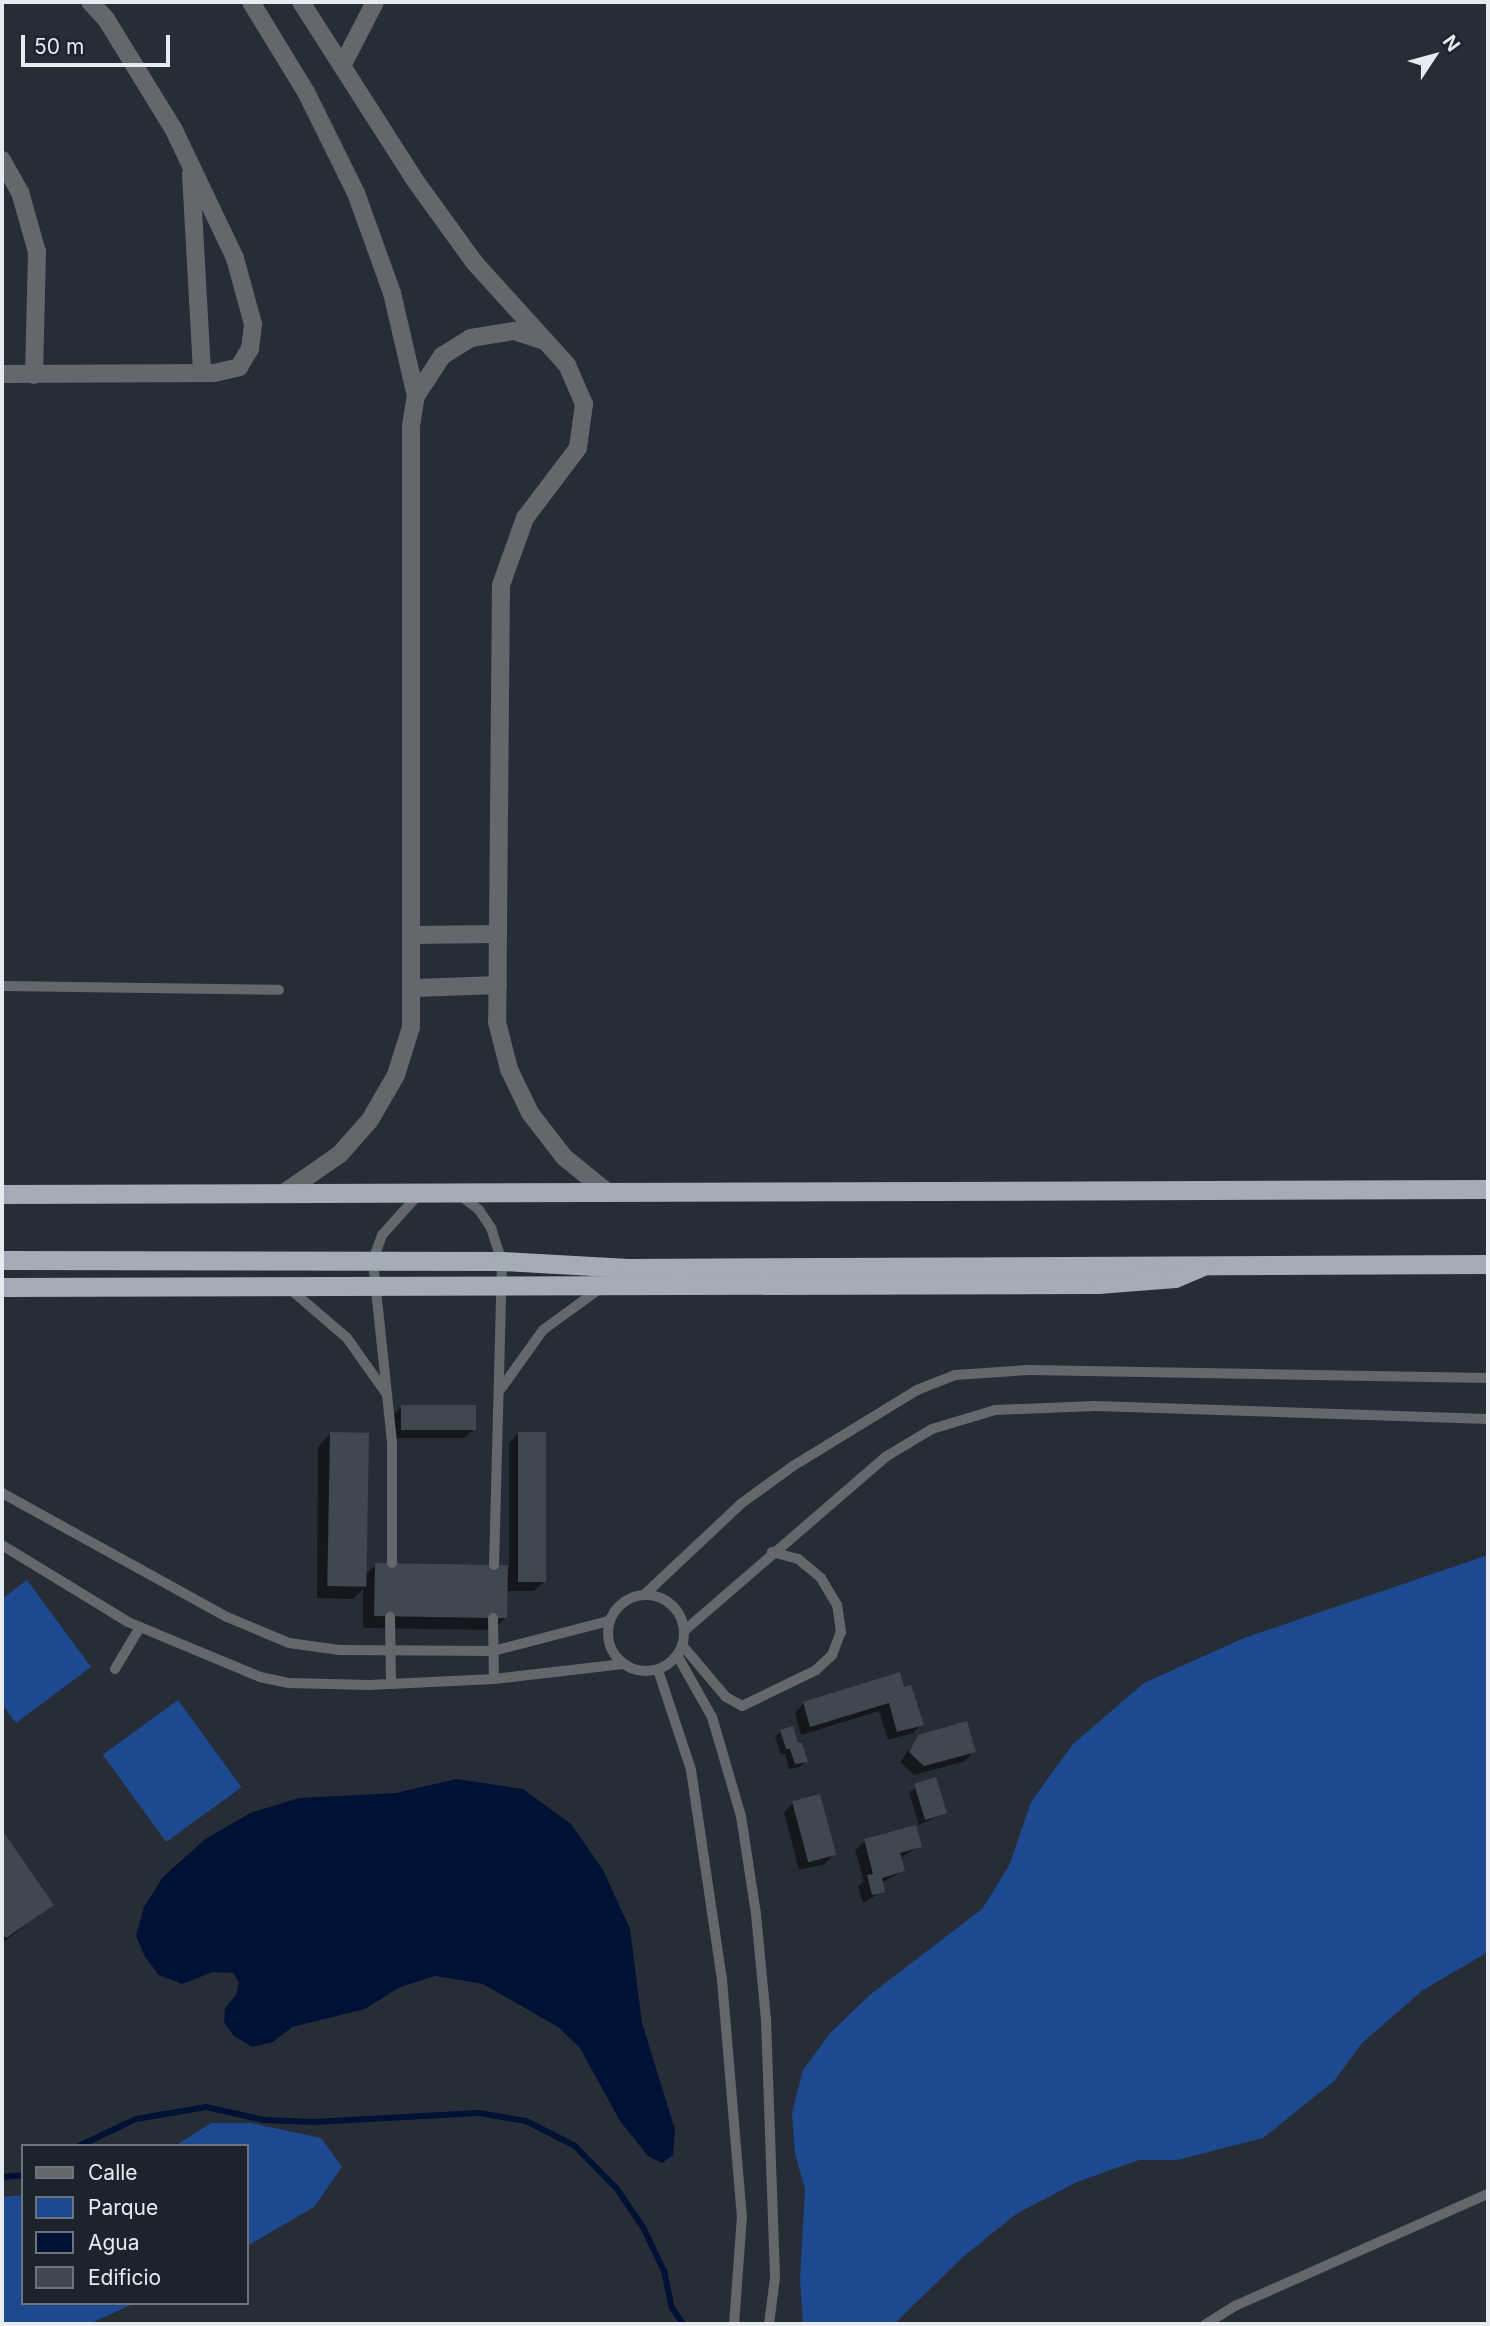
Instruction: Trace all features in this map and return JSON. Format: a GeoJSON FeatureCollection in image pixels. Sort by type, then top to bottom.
{"type":"FeatureCollection","features":[{"type":"Feature","properties":{"kind":"highway"},"geometry":{"type":"LineString","coordinates":[[2,1194],[1488,1189]]}},
{"type":"Feature","properties":{"kind":"highway"},"geometry":{"type":"LineString","coordinates":[[2,1260],[502,1261],[628,1268],[1211,1262],[1488,1264]]}},
{"type":"Feature","properties":{"kind":"highway"},"geometry":{"type":"LineString","coordinates":[[2,1287],[604,1287],[1126,1283],[1175,1278],[1211,1262]]}},
{"type":"Feature","properties":{"kind":"street"},"geometry":{"type":"LineString","coordinates":[[2,374],[202,373],[239,367],[250,349],[253,324],[235,258],[191,164],[106,19],[90,2]]}},
{"type":"Feature","properties":{"kind":"street"},"geometry":{"type":"LineString","coordinates":[[251,2],[306,92],[356,193],[392,293],[416,396],[411,426],[411,935],[415,988],[405,1051],[385,1098],[340,1154],[284,1193]]}},
{"type":"Feature","properties":{"kind":"street"},"geometry":{"type":"LineString","coordinates":[[301,2],[443,221],[567,365],[580,390],[585,419],[571,461],[525,518],[500,585],[497,1022],[518,1091],[564,1157],[607,1192]]}},
{"type":"Feature","properties":{"kind":"street"},"geometry":{"type":"LineString","coordinates":[[343,64],[375,2]]}},
{"type":"Feature","properties":{"kind":"street"},"geometry":{"type":"LineString","coordinates":[[2,160],[20,192],[37,252],[34,375]]}},
{"type":"Feature","properties":{"kind":"street"},"geometry":{"type":"LineString","coordinates":[[191,164],[202,373]]}},
{"type":"Feature","properties":{"kind":"street"},"geometry":{"type":"LineString","coordinates":[[416,396],[442,356],[471,338],[514,331],[550,346]]}},
{"type":"Feature","properties":{"kind":"street"},"geometry":{"type":"LineString","coordinates":[[411,935],[498,934]]}},
{"type":"Feature","properties":{"kind":"street"},"geometry":{"type":"LineString","coordinates":[[415,988],[498,985]]}},
{"type":"Feature","properties":{"kind":"lane"},"geometry":{"type":"LineString","coordinates":[[2,986],[279,990]]}},
{"type":"Feature","properties":{"kind":"lane"},"geometry":{"type":"LineString","coordinates":[[392,1563],[389,1399],[373,1260],[382,1235],[420,1193]]}},
{"type":"Feature","properties":{"kind":"lane"},"geometry":{"type":"LineString","coordinates":[[457,1193],[479,1210],[502,1261],[494,1565]]}},
{"type":"Feature","properties":{"kind":"lane"},"geometry":{"type":"LineString","coordinates":[[287,1287],[347,1338],[389,1399]]}},
{"type":"Feature","properties":{"kind":"lane"},"geometry":{"type":"LineString","coordinates":[[497,1397],[517,1361],[543,1330],[604,1287]]}},
{"type":"Feature","properties":{"kind":"lane"},"geometry":{"type":"LineString","coordinates":[[645,1594],[668,1601],[682,1620],[684,1631],[677,1655],[658,1670],[634,1670],[623,1664],[609,1644],[609,1621],[623,1602],[645,1594],[742,1503],[793,1466],[917,1390],[955,1375],[1029,1370],[1488,1378]]}},
{"type":"Feature","properties":{"kind":"lane"},"geometry":{"type":"LineString","coordinates":[[684,1631],[772,1552],[887,1456],[932,1429],[995,1410],[1095,1405],[1488,1419]]}},
{"type":"Feature","properties":{"kind":"lane"},"geometry":{"type":"LineString","coordinates":[[2,1493],[227,1617],[289,1643],[340,1650],[390,1648],[493,1651],[609,1621]]}},
{"type":"Feature","properties":{"kind":"lane"},"geometry":{"type":"LineString","coordinates":[[2,1545],[140,1627],[261,1677],[289,1683],[391,1684],[494,1679],[623,1664]]}},
{"type":"Feature","properties":{"kind":"lane"},"geometry":{"type":"LineString","coordinates":[[682,1645],[726,1697],[742,1706],[816,1670],[832,1655],[841,1632],[837,1605],[826,1587],[798,1559],[772,1552]]}},
{"type":"Feature","properties":{"kind":"lane"},"geometry":{"type":"LineString","coordinates":[[390,1617],[391,1684]]}},
{"type":"Feature","properties":{"kind":"lane"},"geometry":{"type":"LineString","coordinates":[[493,1618],[494,1679]]}},
{"type":"Feature","properties":{"kind":"lane"},"geometry":{"type":"LineString","coordinates":[[114,1669],[140,1627]]}},
{"type":"Feature","properties":{"kind":"lane"},"geometry":{"type":"LineString","coordinates":[[677,1655],[712,1717],[741,1816],[756,1914],[766,2019],[775,2278],[769,2324]]}},
{"type":"Feature","properties":{"kind":"lane"},"geometry":{"type":"LineString","coordinates":[[658,1670],[691,1770],[722,1980],[743,2216],[734,2324]]}},
{"type":"Feature","properties":{"kind":"lane"},"geometry":{"type":"LineString","coordinates":[[1206,2324],[1237,2305],[1488,2194]]}},
{"type":"Feature","properties":{"kind":"green space"},"geometry":{"type":"Polygon","coordinates":[[[1488,1555],[1488,1952],[1423,1990],[1362,2043],[1334,2081],[1263,2138],[1177,2160],[1139,2160],[1077,2182],[1016,2214],[963,2257],[894,2324],[803,2324],[800,2279],[805,2189],[795,2154],[792,2113],[803,2070],[831,2032],[871,1994],[982,1909],[1009,1866],[1031,1802],[1073,1744],[1144,1683],[1244,1638],[1488,1555]]]}},
{"type":"Feature","properties":{"kind":"green space"},"geometry":{"type":"Polygon","coordinates":[[[27,1580],[91,1667],[16,1723],[2,1704],[2,1599],[27,1580]]]}},
{"type":"Feature","properties":{"kind":"green space"},"geometry":{"type":"Polygon","coordinates":[[[178,1700],[241,1787],[166,1842],[103,1755],[178,1700]]]}},
{"type":"Feature","properties":{"kind":"green space"},"geometry":{"type":"Polygon","coordinates":[[[211,2123],[251,2123],[321,2138],[342,2167],[314,2207],[248,2245],[248,2144],[178,2144],[211,2123]]]}},
{"type":"Feature","properties":{"kind":"green space"},"geometry":{"type":"Polygon","coordinates":[[[21,2195],[21,2305],[131,2305],[89,2324],[2,2324],[2,2197],[21,2195]]]}},
{"type":"Feature","properties":{"kind":"water"},"geometry":{"type":"Polygon","coordinates":[[[456,1779],[523,1789],[571,1824],[603,1870],[630,1929],[642,2023],[675,2130],[673,2155],[662,2163],[648,2156],[620,2121],[580,2048],[558,2027],[483,1984],[435,1976],[400,1987],[365,2009],[292,2027],[273,2042],[252,2047],[234,2036],[224,2022],[225,2008],[236,1995],[239,1982],[233,1973],[213,1972],[182,1984],[159,1975],[145,1957],[136,1936],[144,1907],[163,1877],[204,1840],[250,1813],[299,1798],[396,1793],[456,1779]]]}},
{"type":"Feature","properties":{"kind":"building"},"geometry":{"type":"Polygon","coordinates":[[[401,1405],[476,1405],[476,1430],[401,1430],[401,1405]]]}},
{"type":"Feature","properties":{"kind":"building"},"geometry":{"type":"Polygon","coordinates":[[[330,1432],[369,1433],[366,1587],[327,1586],[330,1432]]]}},
{"type":"Feature","properties":{"kind":"building"},"geometry":{"type":"Polygon","coordinates":[[[518,1432],[546,1432],[546,1582],[518,1582],[518,1432]]]}},
{"type":"Feature","properties":{"kind":"building"},"geometry":{"type":"Polygon","coordinates":[[[375,1563],[508,1565],[507,1618],[374,1616],[375,1563]]]}},
{"type":"Feature","properties":{"kind":"building"},"geometry":{"type":"Polygon","coordinates":[[[900,1672],[904,1687],[911,1685],[924,1725],[897,1732],[889,1703],[810,1727],[803,1702],[900,1672]]]}},
{"type":"Feature","properties":{"kind":"building"},"geometry":{"type":"Polygon","coordinates":[[[967,1721],[976,1752],[924,1766],[909,1752],[918,1735],[967,1721]]]}},
{"type":"Feature","properties":{"kind":"building"},"geometry":{"type":"Polygon","coordinates":[[[793,1726],[808,1762],[795,1764],[790,1749],[786,1749],[780,1730],[793,1726]]]}},
{"type":"Feature","properties":{"kind":"building"},"geometry":{"type":"Polygon","coordinates":[[[936,1777],[947,1813],[925,1820],[914,1784],[936,1777]]]}},
{"type":"Feature","properties":{"kind":"building"},"geometry":{"type":"Polygon","coordinates":[[[820,1794],[836,1855],[808,1862],[792,1802],[820,1794]]]}},
{"type":"Feature","properties":{"kind":"building"},"geometry":{"type":"Polygon","coordinates":[[[916,1825],[922,1847],[900,1853],[905,1871],[882,1878],[885,1892],[872,1895],[867,1875],[873,1874],[864,1839],[916,1825]]]}},
{"type":"Feature","properties":{"kind":"building"},"geometry":{"type":"Polygon","coordinates":[[[2,1830],[54,1905],[6,1938],[2,1932],[2,1830]]]}},
{"type":"Feature","properties":{"kind":"waterway"},"geometry":{"type":"LineString","coordinates":[[83,2144],[136,2119],[206,2107],[264,2120],[313,2122],[479,2113],[526,2121],[575,2146],[617,2189],[643,2227],[664,2271],[672,2308],[683,2324]]}},
{"type":"Feature","properties":{"kind":"waterway"},"geometry":{"type":"LineString","coordinates":[[2,2177],[21,2175]]}}]}
